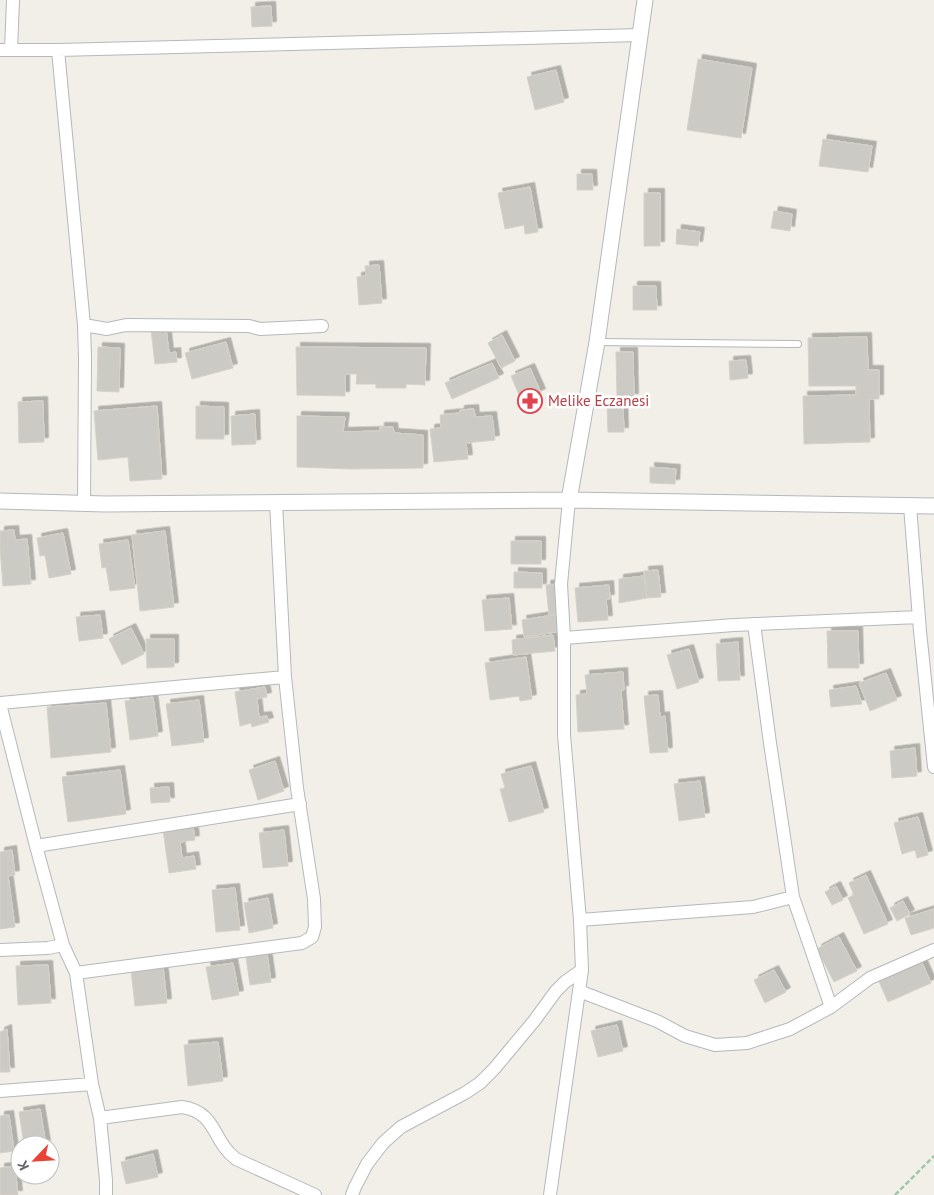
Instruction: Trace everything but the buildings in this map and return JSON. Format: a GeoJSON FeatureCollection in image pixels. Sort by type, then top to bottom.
{"type":"FeatureCollection","features":[{"type":"Feature","properties":{"kind":"street"},"geometry":{"type":"LineString","coordinates":[[13,0],[5,50],[640,35]]}},
{"type":"Feature","properties":{"kind":"street"},"geometry":{"type":"LineString","coordinates":[[550,1195],[582,970],[580,920],[564,735],[564,638],[561,584],[569,500],[597,342],[645,0]]}},
{"type":"Feature","properties":{"kind":"street"},"geometry":{"type":"LineString","coordinates":[[58,50],[84,325],[84,503]]}},
{"type":"Feature","properties":{"kind":"street"},"geometry":{"type":"LineString","coordinates":[[84,325],[107,329],[126,326],[248,326],[260,329],[322,326]]}},
{"type":"Feature","properties":{"kind":"street"},"geometry":{"type":"LineString","coordinates":[[0,501],[84,503],[569,500],[934,506]]}},
{"type":"Feature","properties":{"kind":"street"},"geometry":{"type":"LineString","coordinates":[[76,973],[302,943],[312,937],[315,927],[314,899],[300,804],[285,677],[276,502]]}},
{"type":"Feature","properties":{"kind":"street"},"geometry":{"type":"LineString","coordinates":[[910,506],[934,767]]}},
{"type":"Feature","properties":{"kind":"street"},"geometry":{"type":"LineString","coordinates":[[564,638],[754,624],[919,616]]}},
{"type":"Feature","properties":{"kind":"street"},"geometry":{"type":"LineString","coordinates":[[754,624],[793,897],[831,1008]]}},
{"type":"Feature","properties":{"kind":"street"},"geometry":{"type":"LineString","coordinates":[[106,1195],[100,1118],[92,1084],[76,973],[63,945],[0,704],[285,677]]}},
{"type":"Feature","properties":{"kind":"street"},"geometry":{"type":"LineString","coordinates":[[36,846],[300,804]]}},
{"type":"Feature","properties":{"kind":"street"},"geometry":{"type":"LineString","coordinates":[[580,920],[753,907],[793,897]]}},
{"type":"Feature","properties":{"kind":"street"},"geometry":{"type":"LineString","coordinates":[[0,950],[48,948],[63,945]]}},
{"type":"Feature","properties":{"kind":"street"},"geometry":{"type":"LineString","coordinates":[[579,991],[657,1021],[686,1036],[715,1045],[747,1043],[790,1029],[831,1008],[870,978],[934,950]]}},
{"type":"Feature","properties":{"kind":"street"},"geometry":{"type":"LineString","coordinates":[[352,1195],[367,1164],[383,1143],[401,1127],[480,1083],[534,1021],[556,990],[582,970]]}},
{"type":"Feature","properties":{"kind":"street"},"geometry":{"type":"LineString","coordinates":[[0,1091],[92,1084]]}},
{"type":"Feature","properties":{"kind":"street"},"geometry":{"type":"LineString","coordinates":[[100,1118],[182,1107],[195,1110],[208,1119],[226,1150],[236,1160],[315,1195]]}},
{"type":"Feature","properties":{"kind":"lane"},"geometry":{"type":"LineString","coordinates":[[597,342],[798,344]]}},
{"type":"Feature","properties":{"kind":"path"},"geometry":{"type":"LineString","coordinates":[[895,1195],[934,1156]]}},
{"type":"Feature","properties":{"kind":"place","name":"Melike Eczanesi"},"geometry":{"type":"Point","coordinates":[530,401]}}]}
